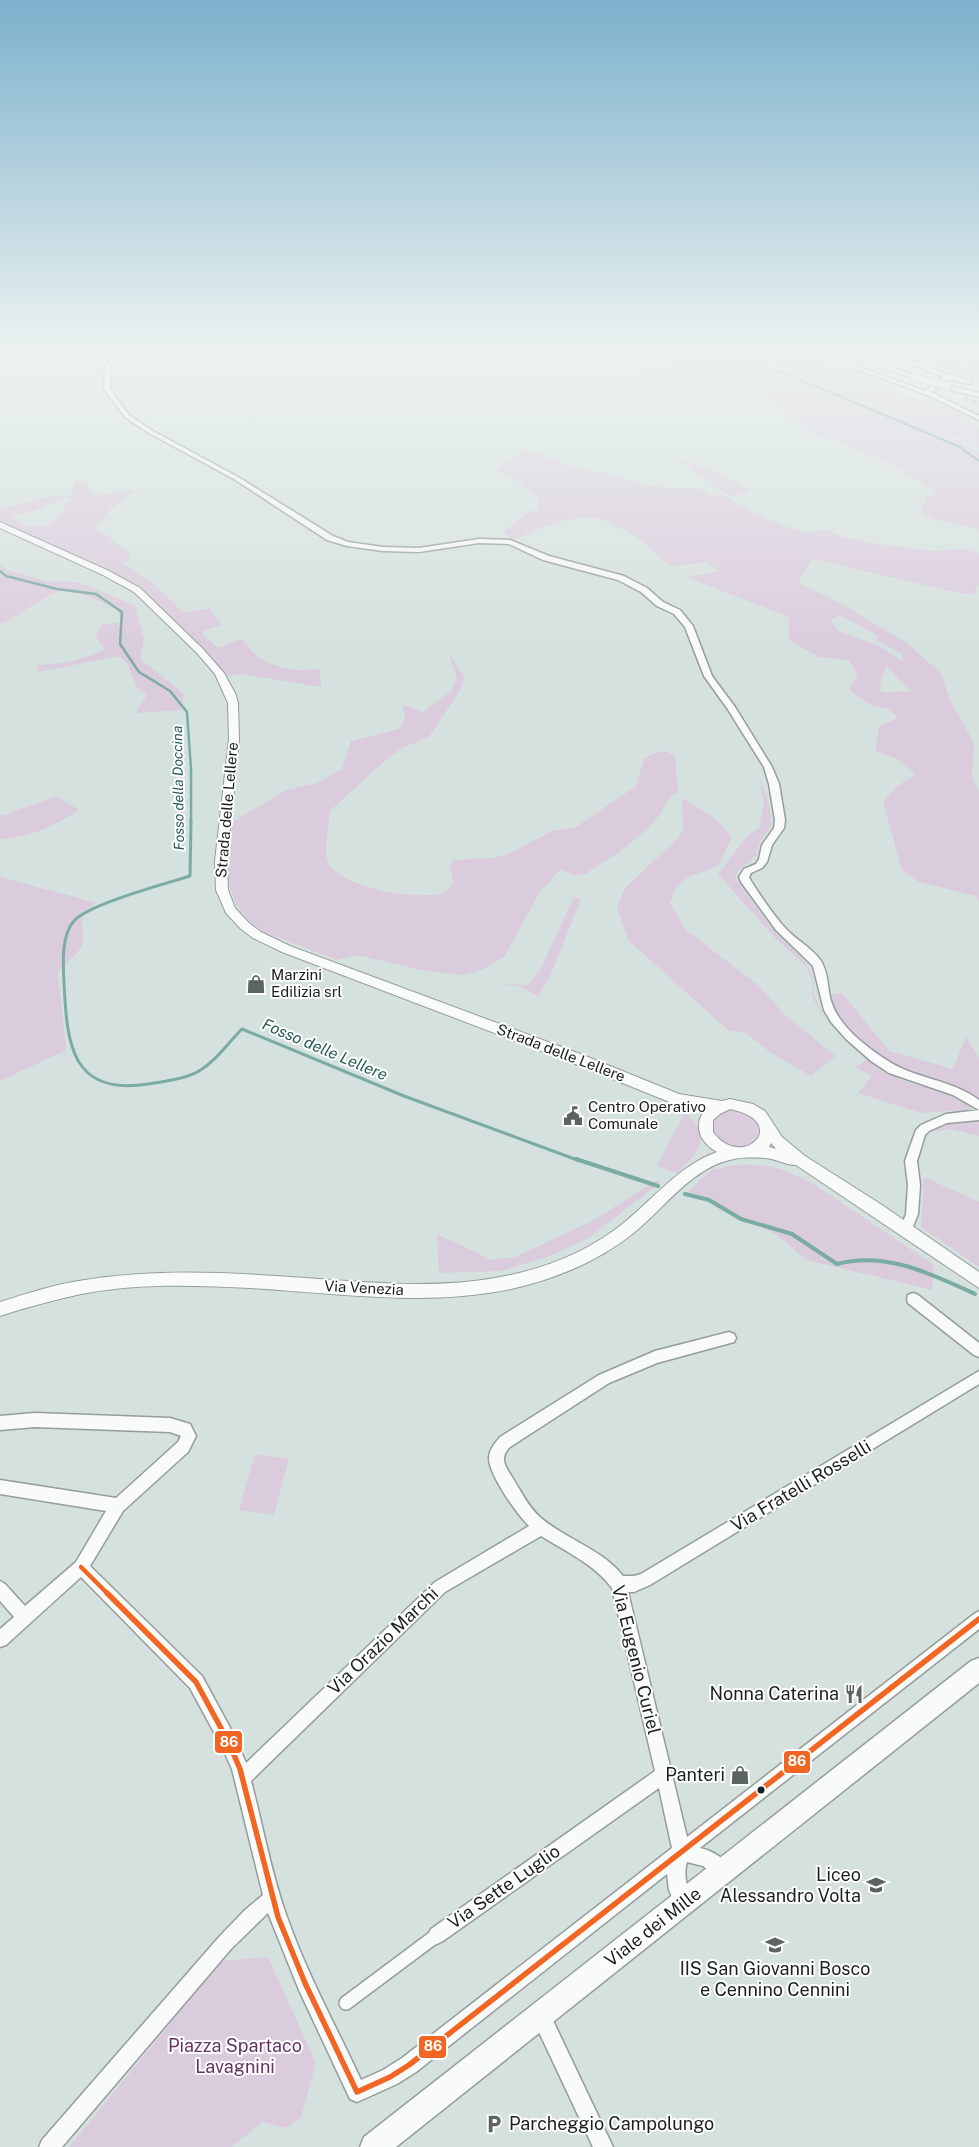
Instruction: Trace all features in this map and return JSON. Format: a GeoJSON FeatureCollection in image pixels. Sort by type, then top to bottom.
{"type":"FeatureCollection","features":[{"type":"Feature","properties":{"kind":"main road","name":"Viale dei Mille"},"geometry":{"type":"LineString","coordinates":[[374,2147],[979,1669]]}},
{"type":"Feature","properties":{"kind":"street"},"geometry":{"type":"LineString","coordinates":[[181,448],[236,478],[330,538],[347,544],[384,549],[419,550],[479,541],[510,542],[546,558],[622,578],[644,590],[660,604],[677,612],[684,619],[695,637],[708,676],[731,707],[768,768],[774,784],[780,820],[779,828],[767,845],[764,860],[744,877],[746,882],[775,922],[809,954],[818,966],[823,979],[826,1004],[835,1020],[844,1030],[894,1071],[950,1090],[968,1098],[979,1106]]}},
{"type":"Feature","properties":{"kind":"street","name":"Strada delle Lellere"},"geometry":{"type":"LineString","coordinates":[[0,525],[106,573],[136,590],[200,651],[219,673],[230,693],[233,704],[234,739],[220,883],[229,907],[248,928],[286,949],[578,1059],[677,1099],[720,1106]]}},
{"type":"Feature","properties":{"kind":"street","name":"Strada delle Lellere"},"geometry":{"type":"LineString","coordinates":[[677,1099],[694,1112],[708,1133]]}},
{"type":"Feature","properties":{"kind":"street"},"geometry":{"type":"LineString","coordinates":[[802,1163],[771,1153],[733,1153],[724,1150],[708,1133],[709,1114],[720,1106],[735,1104],[750,1108],[765,1121],[768,1129],[782,1146],[802,1163],[844,1188],[979,1281]]}},
{"type":"Feature","properties":{"kind":"street"},"geometry":{"type":"LineString","coordinates":[[906,1230],[912,1214],[914,1185],[911,1162],[920,1133],[925,1128],[942,1120],[979,1115]]}},
{"type":"Feature","properties":{"kind":"street"},"geometry":{"type":"LineString","coordinates":[[752,1152],[765,1143],[768,1129]]}},
{"type":"Feature","properties":{"kind":"street","name":"Via Venezia"},"geometry":{"type":"LineString","coordinates":[[695,1169],[707,1149],[708,1133]]}},
{"type":"Feature","properties":{"kind":"street","name":"Via Venezia"},"geometry":{"type":"LineString","coordinates":[[0,1309],[61,1290],[93,1284],[128,1281],[219,1279],[415,1290],[456,1290],[498,1285],[546,1272],[596,1250],[631,1226],[695,1169],[712,1159],[733,1153]]}},
{"type":"Feature","properties":{"kind":"street"},"geometry":{"type":"LineString","coordinates":[[913,1299],[979,1352]]}},
{"type":"Feature","properties":{"kind":"street","name":"Via Eugenio Curiel"},"geometry":{"type":"LineString","coordinates":[[683,1903],[675,1876],[682,1852],[619,1584],[614,1576],[542,1527],[527,1513],[498,1468],[496,1455],[500,1446],[604,1379],[655,1357],[729,1338]]}},
{"type":"Feature","properties":{"kind":"street","name":"Via Fratelli Rosselli"},"geometry":{"type":"LineString","coordinates":[[619,1584],[634,1584],[646,1580],[979,1378]]}},
{"type":"Feature","properties":{"kind":"street"},"geometry":{"type":"LineString","coordinates":[[0,1422],[36,1420],[170,1424],[187,1431],[188,1439],[183,1447],[118,1506],[80,1567],[0,1639]]}},
{"type":"Feature","properties":{"kind":"street"},"geometry":{"type":"LineString","coordinates":[[0,1487],[118,1506]]}},
{"type":"Feature","properties":{"kind":"street","name":"Via Orazio Marchi"},"geometry":{"type":"LineString","coordinates":[[242,1778],[440,1587],[542,1527]]}},
{"type":"Feature","properties":{"kind":"street"},"geometry":{"type":"LineString","coordinates":[[80,1567],[196,1682],[233,1751],[242,1778],[272,1899],[291,1951],[357,2092],[390,2077],[409,2065],[979,1619]]}},
{"type":"Feature","properties":{"kind":"street"},"geometry":{"type":"LineString","coordinates":[[0,1588],[24,1617]]}},
{"type":"Feature","properties":{"kind":"street","name":"Via Sette Luglio"},"geometry":{"type":"LineString","coordinates":[[346,2002],[664,1774]]}},
{"type":"Feature","properties":{"kind":"street"},"geometry":{"type":"LineString","coordinates":[[682,1852],[707,1858],[723,1871]]}},
{"type":"Feature","properties":{"kind":"street"},"geometry":{"type":"LineString","coordinates":[[48,2147],[225,1943],[251,1916],[272,1899]]}},
{"type":"Feature","properties":{"kind":"street"},"geometry":{"type":"LineString","coordinates":[[540,2015],[603,2147]]}},
{"type":"Feature","properties":{"kind":"green space"},"geometry":{"type":"Polygon","coordinates":[[[852,448],[973,448],[979,451],[979,529],[936,520],[920,512],[927,496],[938,495],[913,477],[876,457],[859,453],[852,448]]]}},
{"type":"Feature","properties":{"kind":"green space"},"geometry":{"type":"Polygon","coordinates":[[[526,449],[580,469],[608,473],[639,484],[672,488],[698,488],[714,496],[721,494],[765,517],[803,532],[812,533],[825,529],[843,537],[869,543],[931,551],[963,549],[979,553],[979,584],[975,589],[976,595],[954,592],[813,559],[798,582],[844,605],[908,644],[941,673],[949,698],[974,743],[972,778],[979,792],[979,902],[976,896],[919,882],[902,870],[883,802],[896,787],[916,774],[895,758],[875,751],[879,727],[897,718],[890,709],[870,705],[849,689],[858,675],[848,660],[819,657],[789,640],[789,617],[686,577],[719,571],[707,562],[680,566],[669,564],[632,534],[606,521],[583,518],[562,521],[512,541],[504,532],[522,517],[538,508],[539,498],[515,479],[495,470],[526,449]],[[840,615],[830,620],[839,631],[879,646],[903,662],[902,654],[877,640],[877,635],[840,615]],[[886,666],[879,688],[883,692],[912,691],[886,666]]]}},
{"type":"Feature","properties":{"kind":"green space"},"geometry":{"type":"Polygon","coordinates":[[[687,461],[724,475],[750,490],[733,497],[699,476],[682,462],[687,461]]]}},
{"type":"Feature","properties":{"kind":"green space"},"geometry":{"type":"Polygon","coordinates":[[[74,481],[86,483],[94,496],[132,490],[133,492],[111,509],[94,530],[110,537],[115,544],[129,550],[130,559],[123,563],[151,582],[184,613],[209,608],[222,625],[205,630],[202,634],[218,648],[242,639],[258,657],[271,664],[296,670],[319,668],[322,687],[241,674],[228,676],[190,635],[135,584],[104,568],[0,522],[0,509],[52,496],[72,496],[74,481]],[[68,497],[32,512],[11,516],[26,525],[43,526],[57,519],[70,498],[68,497]]]}},
{"type":"Feature","properties":{"kind":"green space"},"geometry":{"type":"Polygon","coordinates":[[[0,564],[6,569],[46,581],[84,584],[135,606],[144,639],[140,659],[184,694],[182,710],[136,713],[147,695],[137,687],[128,665],[119,656],[38,672],[37,665],[72,661],[105,649],[96,638],[101,625],[122,622],[118,611],[97,600],[65,591],[53,594],[3,624],[0,623],[0,564]]]}},
{"type":"Feature","properties":{"kind":"green space"},"geometry":{"type":"Polygon","coordinates":[[[449,653],[464,677],[461,689],[429,737],[402,748],[388,758],[330,811],[326,845],[328,863],[345,878],[358,884],[388,892],[416,895],[440,894],[453,883],[450,865],[454,860],[493,858],[506,855],[552,831],[576,827],[636,786],[644,759],[652,754],[666,751],[675,756],[678,792],[669,799],[659,815],[641,834],[587,874],[573,875],[561,869],[540,892],[504,957],[481,970],[464,975],[426,971],[357,955],[337,960],[264,932],[250,922],[236,904],[230,888],[227,868],[231,823],[286,790],[317,783],[342,769],[351,741],[399,729],[405,719],[403,705],[422,712],[451,691],[457,679],[449,653]]]}},
{"type":"Feature","properties":{"kind":"green space"},"geometry":{"type":"Polygon","coordinates":[[[759,775],[769,805],[772,824],[759,843],[757,855],[737,872],[736,879],[769,924],[804,961],[813,977],[814,995],[827,1025],[813,998],[812,979],[805,965],[775,938],[718,874],[749,834],[759,828],[764,802],[759,775]]]}},
{"type":"Feature","properties":{"kind":"green space"},"geometry":{"type":"Polygon","coordinates":[[[56,796],[79,810],[41,830],[22,836],[0,839],[0,815],[5,815],[56,796]]]}},
{"type":"Feature","properties":{"kind":"green space"},"geometry":{"type":"Polygon","coordinates":[[[682,798],[716,819],[732,837],[719,864],[712,869],[689,876],[676,888],[670,903],[686,930],[758,985],[787,1017],[836,1056],[811,1076],[770,1052],[746,1033],[729,1031],[628,940],[617,907],[625,888],[675,841],[683,831],[682,798]]]}},
{"type":"Feature","properties":{"kind":"green space"},"geometry":{"type":"Polygon","coordinates":[[[0,877],[97,903],[81,913],[83,941],[81,947],[58,972],[66,1050],[0,1081],[0,877]]]}},
{"type":"Feature","properties":{"kind":"green space"},"geometry":{"type":"Polygon","coordinates":[[[574,897],[581,899],[551,974],[538,996],[521,987],[501,984],[528,985],[540,970],[574,897]]]}},
{"type":"Feature","properties":{"kind":"green space"},"geometry":{"type":"Polygon","coordinates":[[[842,993],[889,1051],[953,1069],[966,1037],[979,1058],[979,1101],[894,1068],[847,1028],[834,1012],[829,995],[842,993]]]}},
{"type":"Feature","properties":{"kind":"green space"},"geometry":{"type":"Polygon","coordinates":[[[868,1059],[898,1078],[955,1096],[973,1107],[966,1110],[921,1113],[858,1093],[872,1076],[855,1067],[868,1059]]]}},
{"type":"Feature","properties":{"kind":"green space"},"geometry":{"type":"Polygon","coordinates":[[[727,1109],[742,1110],[760,1122],[761,1135],[754,1144],[746,1148],[738,1149],[731,1147],[718,1138],[715,1132],[713,1125],[715,1117],[727,1109]]]}},
{"type":"Feature","properties":{"kind":"green space"},"geometry":{"type":"Polygon","coordinates":[[[685,1112],[694,1121],[701,1137],[697,1151],[677,1173],[657,1166],[685,1112]]]}},
{"type":"Feature","properties":{"kind":"green space"},"geometry":{"type":"Polygon","coordinates":[[[979,1120],[979,1136],[949,1129],[937,1132],[934,1127],[954,1121],[979,1120]]]}},
{"type":"Feature","properties":{"kind":"green space"},"geometry":{"type":"Polygon","coordinates":[[[736,1165],[759,1165],[777,1168],[815,1185],[934,1265],[932,1290],[807,1260],[775,1234],[688,1191],[712,1170],[736,1165]]]}},
{"type":"Feature","properties":{"kind":"green space"},"geometry":{"type":"Polygon","coordinates":[[[924,1177],[979,1202],[979,1267],[921,1227],[924,1177]]]}},
{"type":"Feature","properties":{"kind":"green space"},"geometry":{"type":"Polygon","coordinates":[[[657,1180],[661,1182],[587,1239],[550,1256],[501,1271],[439,1273],[437,1234],[492,1260],[515,1257],[592,1221],[657,1180]]]}},
{"type":"Feature","properties":{"kind":"green space"},"geometry":{"type":"Polygon","coordinates":[[[255,1454],[289,1459],[274,1515],[239,1510],[255,1454]]]}},
{"type":"Feature","properties":{"kind":"green space","name":"Piazza Spartaco Lavagnini"},"geometry":{"type":"Polygon","coordinates":[[[268,1957],[316,2063],[301,2117],[286,2128],[263,2122],[231,2147],[69,2147],[221,1961],[268,1957]]]}},
{"type":"Feature","properties":{"kind":"waterway"},"geometry":{"type":"LineString","coordinates":[[962,448],[979,461]]}},
{"type":"Feature","properties":{"kind":"waterway","name":"Fosso della Doccina"},"geometry":{"type":"LineString","coordinates":[[0,571],[6,576],[57,589],[96,594],[122,612],[120,644],[139,672],[170,691],[187,712],[191,769],[191,820]]}},
{"type":"Feature","properties":{"kind":"waterway","name":"Fosso delle Lellere"},"geometry":{"type":"LineString","coordinates":[[191,820],[190,876],[128,895],[95,908],[74,921],[67,934],[63,968],[68,1026],[78,1061],[88,1073],[103,1082],[122,1086],[148,1084],[181,1078],[194,1074],[205,1067],[242,1029],[404,1096],[580,1161]]}},
{"type":"Feature","properties":{"kind":"waterway","name":"Fosso delle Lellere"},"geometry":{"type":"LineString","coordinates":[[576,1159],[658,1186]]}},
{"type":"Feature","properties":{"kind":"waterway","name":"Fosso delle Lellere"},"geometry":{"type":"LineString","coordinates":[[685,1194],[709,1200],[741,1219],[792,1234],[837,1264],[873,1260],[890,1263],[925,1272],[975,1294]]}},
{"type":"Feature","properties":{"kind":"transit line","name":"86"},"geometry":{"type":"LineString","coordinates":[[81,1567],[196,1682],[228,1741],[240,1769],[272,1899],[286,1939],[357,2092],[390,2077],[409,2065],[979,1619]]}},
{"type":"Feature","properties":{"kind":"place","name":"Marzini Edilizia srl"},"geometry":{"type":"Point","coordinates":[256,984]}},
{"type":"Feature","properties":{"kind":"place","name":"Centro Operativo Comunale"},"geometry":{"type":"Point","coordinates":[573,1116]}},
{"type":"Feature","properties":{"kind":"place","name":"Nonna Caterina"},"geometry":{"type":"Point","coordinates":[854,1694]}},
{"type":"Feature","properties":{"kind":"place","name":"Panteri"},"geometry":{"type":"Point","coordinates":[740,1775]}},
{"type":"Feature","properties":{"kind":"place","name":"Liceo Alessandro Volta"},"geometry":{"type":"Point","coordinates":[876,1885]}},
{"type":"Feature","properties":{"kind":"place","name":"IIS San Giovanni Bosco e Cennino Cennini"},"geometry":{"type":"Point","coordinates":[775,1945]}},
{"type":"Feature","properties":{"kind":"place","name":"Parcheggio Campolungo"},"geometry":{"type":"Point","coordinates":[494,2124]}}]}
